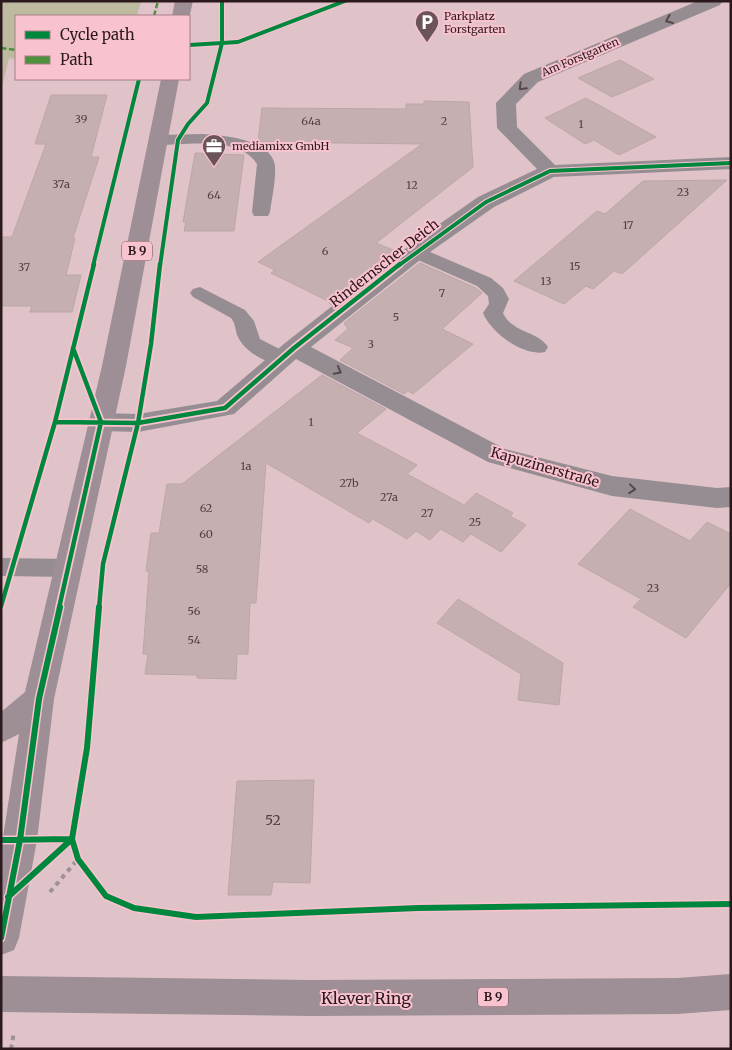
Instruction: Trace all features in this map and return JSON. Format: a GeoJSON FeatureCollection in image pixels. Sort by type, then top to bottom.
{"type":"FeatureCollection","features":[{"type":"Feature","properties":{"kind":"main road"},"geometry":{"type":"LineString","coordinates":[[181,15],[184,1]]}},
{"type":"Feature","properties":{"kind":"main road","name":"B 9"},"geometry":{"type":"LineString","coordinates":[[1,938],[20,840],[39,699],[101,422],[170,80]]}},
{"type":"Feature","properties":{"kind":"main road"},"geometry":{"type":"LineString","coordinates":[[1,730],[39,699]]}},
{"type":"Feature","properties":{"kind":"main road","name":"Klever Ring"},"geometry":{"type":"LineString","coordinates":[[1,994],[327,998],[677,996],[731,992]]}},
{"type":"Feature","properties":{"kind":"street","name":"Am Forstgarten"},"geometry":{"type":"LineString","coordinates":[[550,171],[506,128],[506,103],[531,78],[714,1]]}},
{"type":"Feature","properties":{"kind":"street","name":"Rindernscher Deich"},"geometry":{"type":"LineString","coordinates":[[101,422],[138,423],[225,408],[288,354],[416,252],[486,202],[550,171],[731,163]]}},
{"type":"Feature","properties":{"kind":"street","name":"Kapuzinerstraße"},"geometry":{"type":"LineString","coordinates":[[288,354],[497,456],[612,486],[717,498],[731,497]]}},
{"type":"Feature","properties":{"kind":"lane"},"geometry":{"type":"LineString","coordinates":[[159,140],[222,140],[258,153],[266,164],[261,212]]}},
{"type":"Feature","properties":{"kind":"lane"},"geometry":{"type":"LineString","coordinates":[[416,252],[494,288],[500,295],[500,301],[493,313],[495,319],[510,333],[538,347]]}},
{"type":"Feature","properties":{"kind":"lane"},"geometry":{"type":"LineString","coordinates":[[200,293],[238,314],[244,321],[248,337],[253,344],[288,354]]}},
{"type":"Feature","properties":{"kind":"lane"},"geometry":{"type":"LineString","coordinates":[[1,567],[68,568]]}},
{"type":"Feature","properties":{"kind":"shaded area"},"geometry":{"type":"Polygon","coordinates":[[[1,1],[141,1],[137,15],[15,15],[15,59],[9,58],[1,90],[1,1]]]}},
{"type":"Feature","properties":{"kind":"building"},"geometry":{"type":"Polygon","coordinates":[[[620,60],[654,79],[612,97],[578,78],[620,60]]]}},
{"type":"Feature","properties":{"kind":"building"},"geometry":{"type":"Polygon","coordinates":[[[51,95],[107,95],[91,157],[99,157],[73,238],[75,238],[66,275],[81,275],[72,312],[30,312],[32,306],[1,306],[1,237],[12,237],[46,144],[35,144],[51,95]]]}},
{"type":"Feature","properties":{"kind":"building"},"geometry":{"type":"Polygon","coordinates":[[[586,98],[656,137],[619,155],[594,140],[585,144],[545,118],[586,98]]]}},
{"type":"Feature","properties":{"kind":"building"},"geometry":{"type":"Polygon","coordinates":[[[424,101],[469,102],[473,167],[376,243],[398,252],[331,305],[328,301],[271,273],[275,270],[258,262],[422,144],[258,142],[262,108],[406,109],[406,104],[424,104],[424,101]]]}},
{"type":"Feature","properties":{"kind":"building"},"geometry":{"type":"Polygon","coordinates":[[[195,153],[244,155],[234,231],[184,231],[186,222],[183,222],[195,153]]]}},
{"type":"Feature","properties":{"kind":"building"},"geometry":{"type":"Polygon","coordinates":[[[727,180],[622,274],[614,271],[593,289],[586,286],[564,304],[514,281],[597,211],[605,214],[643,181],[727,180]]]}},
{"type":"Feature","properties":{"kind":"building"},"geometry":{"type":"Polygon","coordinates":[[[420,263],[476,288],[482,293],[442,329],[473,344],[413,394],[408,391],[404,394],[340,360],[353,348],[335,340],[348,329],[344,323],[420,263]]]}},
{"type":"Feature","properties":{"kind":"building"},"geometry":{"type":"Polygon","coordinates":[[[322,375],[386,409],[357,433],[417,465],[407,474],[464,505],[476,493],[513,513],[510,516],[526,525],[501,552],[471,534],[463,542],[441,529],[430,540],[416,531],[407,539],[373,519],[369,523],[266,463],[256,603],[250,603],[248,654],[237,654],[236,679],[197,678],[197,675],[145,674],[148,654],[143,654],[149,571],[146,571],[151,533],[159,533],[167,484],[182,484],[322,375]]]}},
{"type":"Feature","properties":{"kind":"building"},"geometry":{"type":"Polygon","coordinates":[[[630,509],[690,541],[707,522],[731,534],[731,583],[686,638],[633,607],[641,599],[578,564],[630,509]]]}},
{"type":"Feature","properties":{"kind":"building"},"geometry":{"type":"Polygon","coordinates":[[[458,599],[563,663],[559,705],[518,700],[521,674],[437,623],[458,599]]]}},
{"type":"Feature","properties":{"kind":"building"},"geometry":{"type":"Polygon","coordinates":[[[314,780],[310,883],[273,882],[271,895],[228,895],[237,781],[314,780]]]}},
{"type":"Feature","properties":{"kind":"marked path"},"geometry":{"type":"LineString","coordinates":[[154,15],[158,1]]}},
{"type":"Feature","properties":{"kind":"marked path"},"geometry":{"type":"LineString","coordinates":[[1,48],[15,50]]}},
{"type":"Feature","properties":{"kind":"cycle path"},"geometry":{"type":"LineString","coordinates":[[222,1],[222,43],[207,103],[188,124],[178,140],[166,213],[151,344],[138,423],[103,564],[87,748],[72,839],[78,859],[106,896],[134,908],[196,917],[418,908],[731,904]]}},
{"type":"Feature","properties":{"kind":"cycle path"},"geometry":{"type":"LineString","coordinates":[[190,45],[238,42],[345,1]]}},
{"type":"Feature","properties":{"kind":"cycle path"},"geometry":{"type":"LineString","coordinates":[[1,606],[55,422],[139,80]]}},
{"type":"Feature","properties":{"kind":"cycle path"},"geometry":{"type":"LineString","coordinates":[[55,422],[138,423],[225,408],[294,348],[422,247],[486,202],[550,171],[731,163]]}},
{"type":"Feature","properties":{"kind":"cycle path"},"geometry":{"type":"LineString","coordinates":[[1,938],[20,840],[39,699],[101,422],[73,348]]}},
{"type":"Feature","properties":{"kind":"cycle path"},"geometry":{"type":"LineString","coordinates":[[1,840],[72,839]]}},
{"type":"Feature","properties":{"kind":"cycle path"},"geometry":{"type":"LineString","coordinates":[[8,897],[72,839]]}},
{"type":"Feature","properties":{"kind":"place","name":"Parkplatz Forstgarten"},"geometry":{"type":"Point","coordinates":[427,43]}},
{"type":"Feature","properties":{"kind":"place","name":"mediamixx GmbH"},"geometry":{"type":"Point","coordinates":[214,167]}}]}
